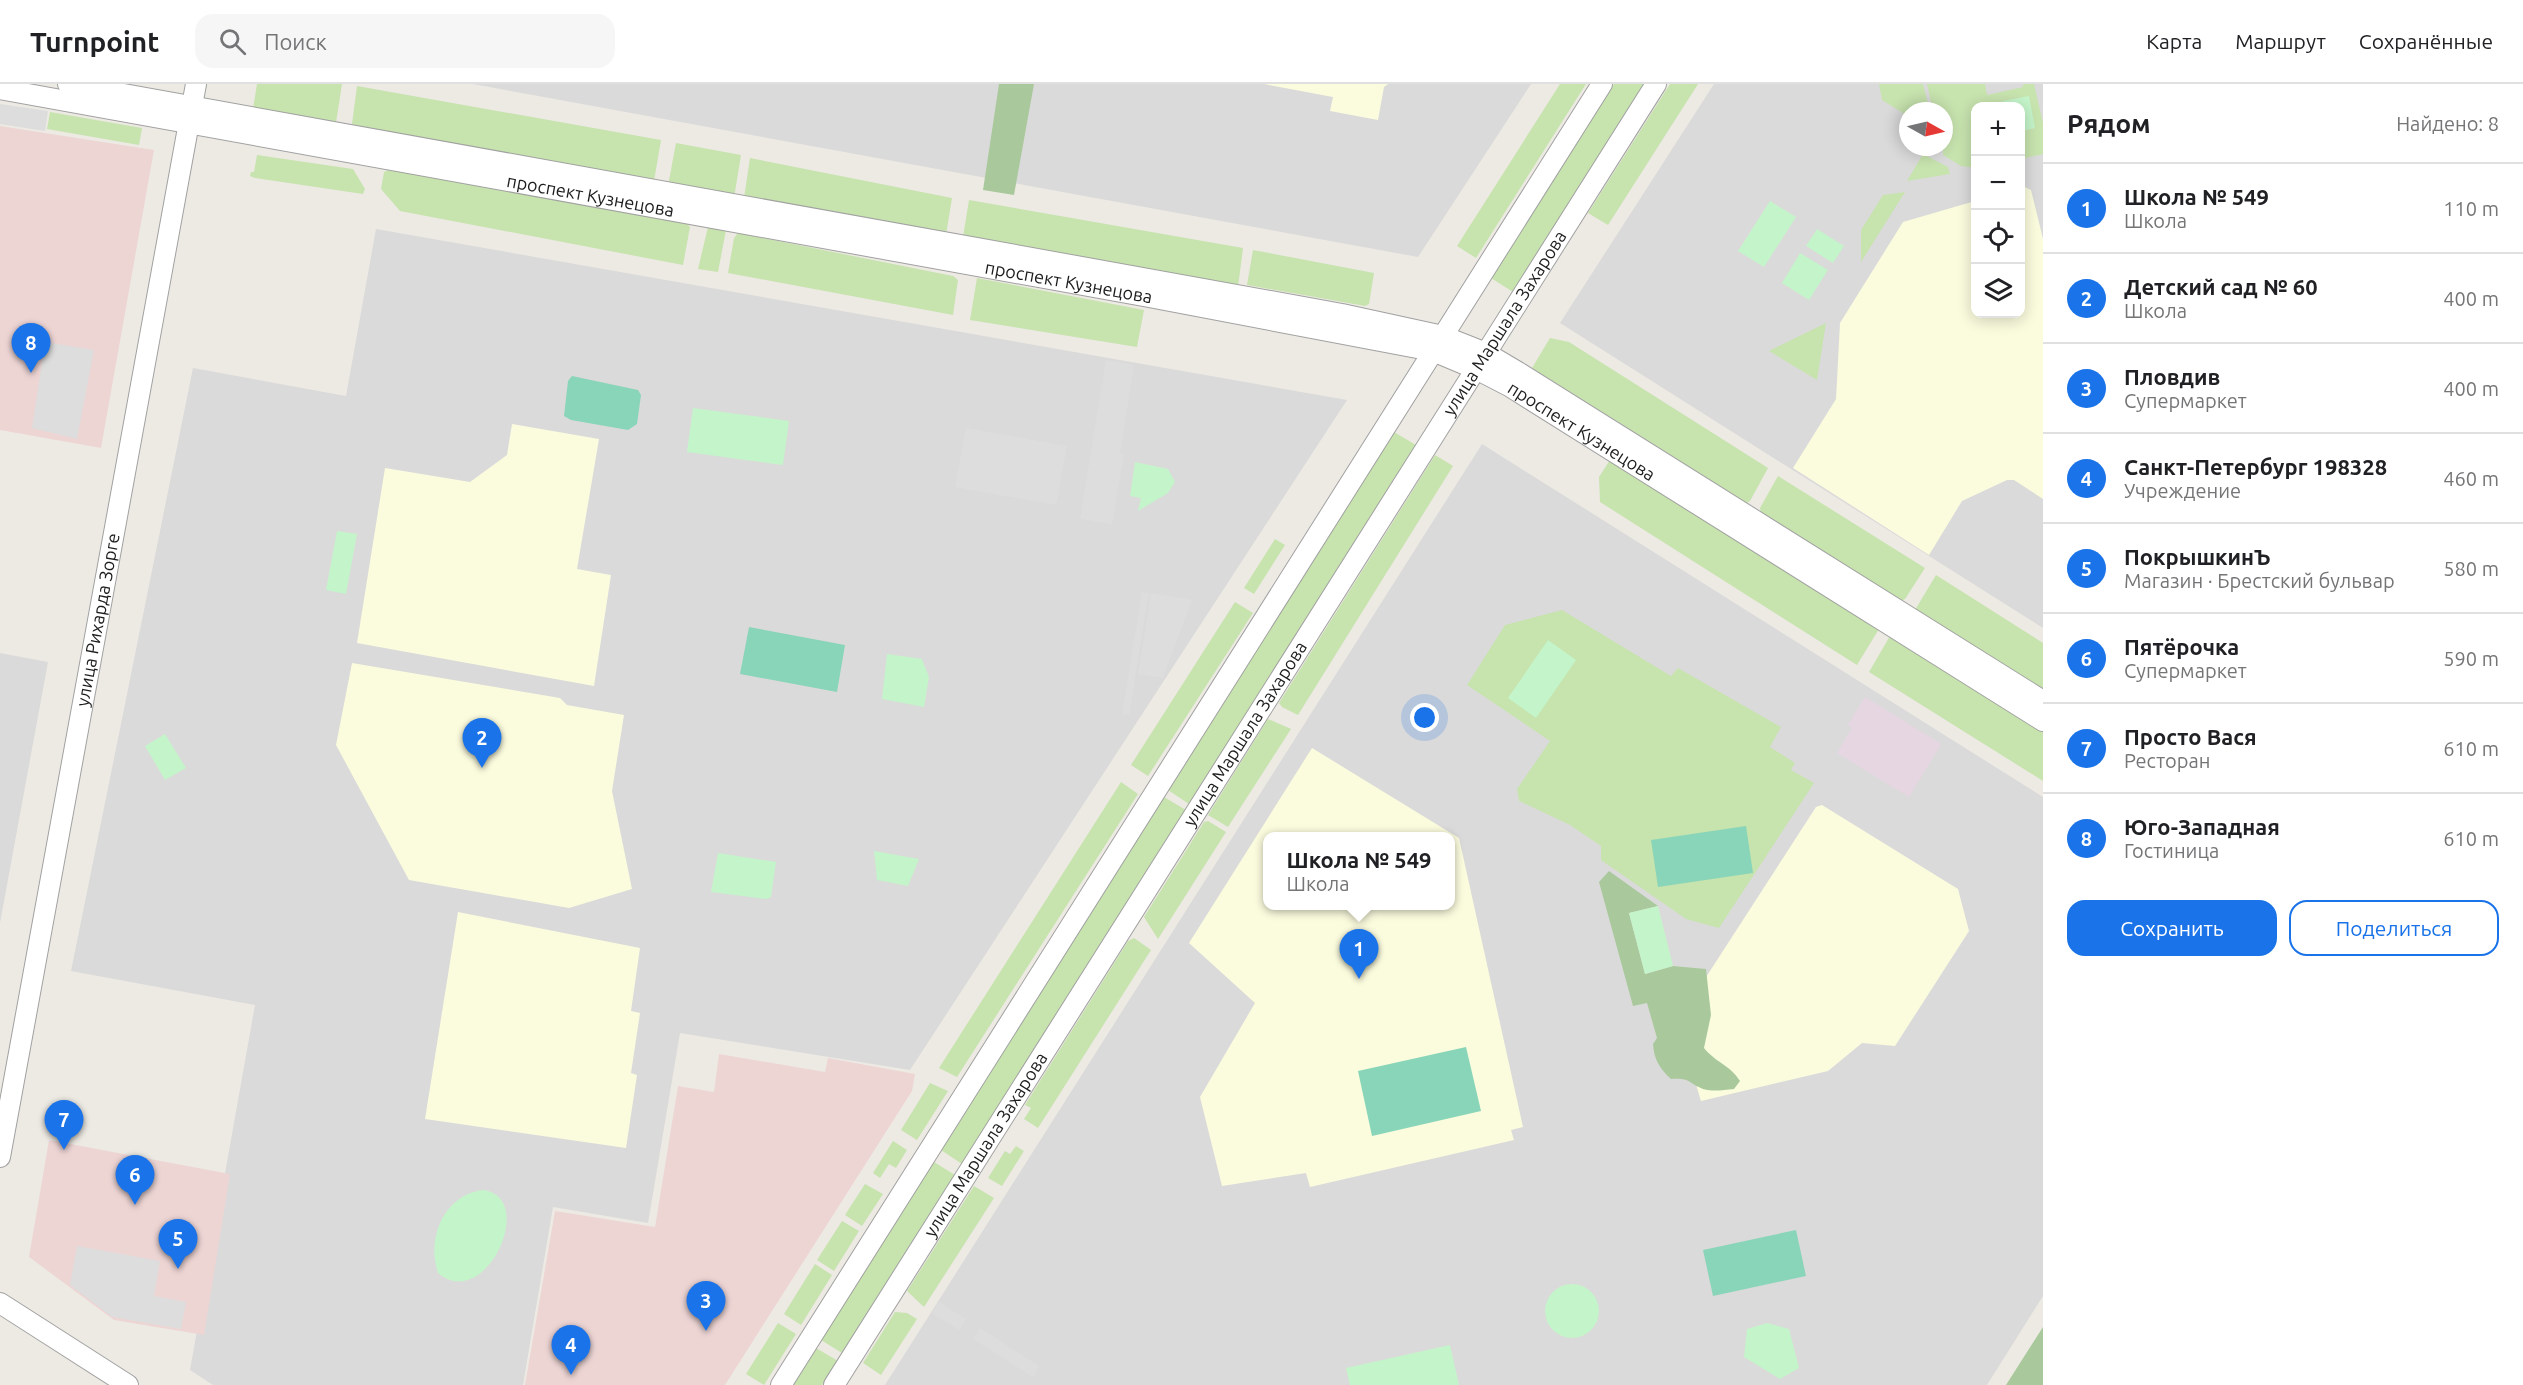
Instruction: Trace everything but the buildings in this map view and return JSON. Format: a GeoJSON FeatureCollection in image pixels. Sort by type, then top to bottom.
{"type":"FeatureCollection","features":[{"type":"Feature","properties":{"kind":"street","name":"проспект Кузнецова"},"geometry":{"type":"LineString","coordinates":[[68,84],[191,114]]}},
{"type":"Feature","properties":{"kind":"street","name":"улица Рихарда Зорге"},"geometry":{"type":"LineString","coordinates":[[0,1157],[196,84]]}},
{"type":"Feature","properties":{"kind":"street"},"geometry":{"type":"LineString","coordinates":[[781,1385],[1602,84]]}},
{"type":"Feature","properties":{"kind":"street","name":"улица Маршала Захарова"},"geometry":{"type":"LineString","coordinates":[[834,1385],[1656,84]]}},
{"type":"Feature","properties":{"kind":"street","name":"проспект Кузнецова"},"geometry":{"type":"LineString","coordinates":[[0,89],[191,114],[1342,314],[1438,344],[1481,361],[2043,701]]}},
{"type":"Feature","properties":{"kind":"street","name":"проспект Кузнецова"},"geometry":{"type":"LineString","coordinates":[[1481,361],[1509,386],[2043,721]]}},
{"type":"Feature","properties":{"kind":"street"},"geometry":{"type":"LineString","coordinates":[[0,1303],[128,1385]]}},
{"type":"Feature","properties":{"kind":"shaded area"},"geometry":{"type":"Polygon","coordinates":[[[473,84],[1531,84],[1418,257],[473,84]]]}},
{"type":"Feature","properties":{"kind":"shaded area"},"geometry":{"type":"Polygon","coordinates":[[[1264,84],[1388,84],[1384,87],[1378,120],[1330,111],[1333,97],[1264,84]]]}},
{"type":"Feature","properties":{"kind":"shaded area"},"geometry":{"type":"Polygon","coordinates":[[[1714,84],[2043,84],[2043,628],[1560,323],[1714,84]]]}},
{"type":"Feature","properties":{"kind":"shaded area"},"geometry":{"type":"Polygon","coordinates":[[[0,104],[48,111],[45,131],[0,124],[0,104]]]}},
{"type":"Feature","properties":{"kind":"shaded area"},"geometry":{"type":"Polygon","coordinates":[[[0,126],[154,150],[101,448],[0,430],[0,126]]]}},
{"type":"Feature","properties":{"kind":"shaded area"},"geometry":{"type":"Polygon","coordinates":[[[2025,187],[2031,190],[2043,239],[2043,499],[2014,480],[2007,480],[1962,501],[1929,555],[1793,468],[1836,399],[1840,323],[1903,222],[1971,202],[1971,318],[2025,318],[2025,187]]]}},
{"type":"Feature","properties":{"kind":"shaded area"},"geometry":{"type":"Polygon","coordinates":[[[376,229],[1347,400],[910,1070],[680,1033],[648,1223],[553,1207],[523,1385],[213,1385],[190,1370],[255,1005],[71,971],[193,368],[346,396],[376,229]]]}},
{"type":"Feature","properties":{"kind":"shaded area"},"geometry":{"type":"Polygon","coordinates":[[[45,342],[94,350],[77,439],[32,428],[45,342]]]}},
{"type":"Feature","properties":{"kind":"shaded area"},"geometry":{"type":"Polygon","coordinates":[[[1106,360],[1134,365],[1120,453],[1124,454],[1112,524],[1080,519],[1106,360]]]}},
{"type":"Feature","properties":{"kind":"shaded area"},"geometry":{"type":"Polygon","coordinates":[[[512,424],[599,439],[577,569],[611,575],[594,686],[357,643],[385,468],[470,482],[507,455],[512,424]]]}},
{"type":"Feature","properties":{"kind":"shaded area"},"geometry":{"type":"Polygon","coordinates":[[[966,428],[1067,446],[1056,505],[955,487],[966,428]]]}},
{"type":"Feature","properties":{"kind":"shaded area"},"geometry":{"type":"Polygon","coordinates":[[[1482,444],[2043,797],[2043,1296],[1987,1385],[885,1385],[1482,444]]]}},
{"type":"Feature","properties":{"kind":"shaded area"},"geometry":{"type":"Polygon","coordinates":[[[1142,592],[1149,593],[1129,715],[1122,714],[1142,592]]]}},
{"type":"Feature","properties":{"kind":"shaded area"},"geometry":{"type":"Polygon","coordinates":[[[1151,593],[1192,600],[1163,678],[1138,674],[1151,593]]]}},
{"type":"Feature","properties":{"kind":"shaded area"},"geometry":{"type":"Polygon","coordinates":[[[0,653],[48,662],[0,923],[0,653]]]}},
{"type":"Feature","properties":{"kind":"shaded area"},"geometry":{"type":"Polygon","coordinates":[[[352,663],[560,698],[567,705],[624,715],[612,791],[632,889],[569,908],[409,880],[336,745],[352,663]]]}},
{"type":"Feature","properties":{"kind":"shaded area"},"geometry":{"type":"Polygon","coordinates":[[[1865,697],[1941,744],[1909,797],[1837,753],[1852,728],[1848,725],[1865,697]]]}},
{"type":"Feature","properties":{"kind":"shaded area"},"geometry":{"type":"Polygon","coordinates":[[[1312,748],[1449,832],[1263,832],[1263,910],[1455,910],[1455,836],[1459,838],[1523,1127],[1511,1130],[1514,1140],[1310,1187],[1306,1173],[1222,1186],[1200,1097],[1255,1003],[1189,943],[1312,748]]]}},
{"type":"Feature","properties":{"kind":"shaded area"},"geometry":{"type":"Polygon","coordinates":[[[1822,805],[1958,889],[1969,931],[1895,1046],[1862,1043],[1828,1071],[1701,1101],[1677,1022],[1816,807],[1822,805]]]}},
{"type":"Feature","properties":{"kind":"shaded area"},"geometry":{"type":"Polygon","coordinates":[[[458,912],[640,948],[631,1011],[640,1013],[631,1073],[637,1075],[626,1148],[425,1119],[458,912]]]}},
{"type":"Feature","properties":{"kind":"shaded area"},"geometry":{"type":"Polygon","coordinates":[[[719,1054],[825,1072],[828,1058],[915,1074],[912,1091],[725,1385],[525,1385],[555,1211],[655,1227],[678,1086],[714,1092],[719,1054]]]}},
{"type":"Feature","properties":{"kind":"shaded area"},"geometry":{"type":"Polygon","coordinates":[[[49,1140],[230,1174],[204,1335],[114,1320],[29,1257],[49,1140]]]}},
{"type":"Feature","properties":{"kind":"shaded area"},"geometry":{"type":"Polygon","coordinates":[[[77,1246],[160,1261],[154,1296],[186,1302],[181,1329],[112,1317],[70,1285],[77,1246]]]}},
{"type":"Feature","properties":{"kind":"shaded area"},"geometry":{"type":"Polygon","coordinates":[[[939,1302],[966,1319],[959,1330],[931,1313],[939,1302]]]}},
{"type":"Feature","properties":{"kind":"shaded area"},"geometry":{"type":"Polygon","coordinates":[[[980,1328],[1039,1366],[1033,1377],[973,1339],[980,1328]]]}},
{"type":"Feature","properties":{"kind":"green space"},"geometry":{"type":"Polygon","coordinates":[[[257,84],[342,84],[336,123],[253,109],[257,84]]]}},
{"type":"Feature","properties":{"kind":"green space"},"geometry":{"type":"Polygon","coordinates":[[[999,84],[1034,84],[1014,195],[983,190],[999,84]]]}},
{"type":"Feature","properties":{"kind":"green space"},"geometry":{"type":"Polygon","coordinates":[[[1560,84],[1586,84],[1476,258],[1457,246],[1560,84]]]}},
{"type":"Feature","properties":{"kind":"green space"},"geometry":{"type":"Polygon","coordinates":[[[1614,84],[1645,84],[1513,292],[1491,278],[1614,84]]]}},
{"type":"Feature","properties":{"kind":"green space"},"geometry":{"type":"Polygon","coordinates":[[[1670,84],[1698,84],[1608,225],[1588,213],[1670,84]]]}},
{"type":"Feature","properties":{"kind":"green space"},"geometry":{"type":"Polygon","coordinates":[[[1879,84],[1923,84],[1928,102],[1899,102],[1899,110],[1882,100],[1879,84]]]}},
{"type":"Feature","properties":{"kind":"green space"},"geometry":{"type":"Polygon","coordinates":[[[1927,84],[1985,84],[1987,95],[2023,87],[2023,84],[2034,84],[2043,123],[2043,154],[2025,158],[2025,130],[2034,128],[2029,97],[2003,102],[1971,102],[1971,167],[1961,166],[1945,156],[1953,156],[1953,102],[1931,102],[1927,84]]]}},
{"type":"Feature","properties":{"kind":"green space"},"geometry":{"type":"Polygon","coordinates":[[[357,86],[661,140],[654,181],[379,132],[352,124],[357,86]]]}},
{"type":"Feature","properties":{"kind":"green space"},"geometry":{"type":"Polygon","coordinates":[[[2029,96],[2035,128],[2025,130],[2025,102],[2003,101],[2029,96]]]}},
{"type":"Feature","properties":{"kind":"green space"},"geometry":{"type":"Polygon","coordinates":[[[50,112],[142,128],[139,145],[47,129],[50,112]]]}},
{"type":"Feature","properties":{"kind":"green space"},"geometry":{"type":"Polygon","coordinates":[[[676,143],[741,155],[734,198],[668,186],[676,143]]]}},
{"type":"Feature","properties":{"kind":"green space"},"geometry":{"type":"Polygon","coordinates":[[[257,155],[353,169],[365,189],[363,194],[255,178],[250,176],[251,172],[254,172],[257,155]]]}},
{"type":"Feature","properties":{"kind":"green space"},"geometry":{"type":"Polygon","coordinates":[[[1922,156],[1927,156],[1948,167],[1950,174],[1907,181],[1922,156]]]}},
{"type":"Feature","properties":{"kind":"green space"},"geometry":{"type":"Polygon","coordinates":[[[750,158],[952,198],[946,235],[744,198],[750,158]]]}},
{"type":"Feature","properties":{"kind":"green space"},"geometry":{"type":"Polygon","coordinates":[[[392,168],[684,220],[690,227],[683,265],[400,211],[381,189],[384,172],[392,168]]]}},
{"type":"Feature","properties":{"kind":"green space"},"geometry":{"type":"Polygon","coordinates":[[[1905,192],[1861,262],[1861,230],[1883,195],[1905,192]]]}},
{"type":"Feature","properties":{"kind":"green space"},"geometry":{"type":"Polygon","coordinates":[[[969,200],[1243,248],[1238,287],[963,237],[969,200]]]}},
{"type":"Feature","properties":{"kind":"green space"},"geometry":{"type":"Polygon","coordinates":[[[1770,201],[1796,217],[1764,267],[1738,251],[1770,201]]]}},
{"type":"Feature","properties":{"kind":"green space"},"geometry":{"type":"Polygon","coordinates":[[[708,227],[726,230],[718,272],[698,269],[708,227]]]}},
{"type":"Feature","properties":{"kind":"green space"},"geometry":{"type":"Polygon","coordinates":[[[1817,229],[1844,246],[1833,263],[1806,246],[1817,229]]]}},
{"type":"Feature","properties":{"kind":"green space"},"geometry":{"type":"Polygon","coordinates":[[[738,233],[953,276],[958,280],[953,315],[728,273],[734,238],[738,233]]]}},
{"type":"Feature","properties":{"kind":"green space"},"geometry":{"type":"Polygon","coordinates":[[[1253,250],[1374,273],[1369,304],[1365,306],[1247,285],[1253,250]]]}},
{"type":"Feature","properties":{"kind":"green space"},"geometry":{"type":"Polygon","coordinates":[[[1800,253],[1828,270],[1809,300],[1782,283],[1800,253]]]}},
{"type":"Feature","properties":{"kind":"green space"},"geometry":{"type":"Polygon","coordinates":[[[977,278],[1144,310],[1137,347],[970,320],[977,278]]]}},
{"type":"Feature","properties":{"kind":"green space"},"geometry":{"type":"Polygon","coordinates":[[[1826,323],[1817,380],[1769,351],[1826,323]]]}},
{"type":"Feature","properties":{"kind":"green space"},"geometry":{"type":"Polygon","coordinates":[[[1550,338],[1569,342],[1768,468],[1750,501],[1747,503],[1532,368],[1550,338]]]}},
{"type":"Feature","properties":{"kind":"green space"},"geometry":{"type":"Polygon","coordinates":[[[572,376],[638,390],[641,395],[637,424],[628,430],[571,420],[564,416],[568,381],[572,376]]]}},
{"type":"Feature","properties":{"kind":"green space"},"geometry":{"type":"Polygon","coordinates":[[[693,408],[789,421],[783,465],[687,452],[693,408]]]}},
{"type":"Feature","properties":{"kind":"green space"},"geometry":{"type":"Polygon","coordinates":[[[1394,432],[1416,445],[1189,804],[1168,790],[1394,432]]]}},
{"type":"Feature","properties":{"kind":"green space"},"geometry":{"type":"Polygon","coordinates":[[[1435,455],[1453,466],[1298,715],[1282,707],[1279,703],[1435,455]]]}},
{"type":"Feature","properties":{"kind":"green space"},"geometry":{"type":"Polygon","coordinates":[[[1610,460],[1879,629],[1857,665],[1600,502],[1599,477],[1610,460]]]}},
{"type":"Feature","properties":{"kind":"green space"},"geometry":{"type":"Polygon","coordinates":[[[1135,462],[1168,469],[1175,482],[1168,493],[1138,511],[1141,498],[1130,496],[1135,462]]]}},
{"type":"Feature","properties":{"kind":"green space"},"geometry":{"type":"Polygon","coordinates":[[[1778,476],[1925,568],[1905,599],[1901,601],[1761,513],[1760,508],[1778,476]]]}},
{"type":"Feature","properties":{"kind":"green space"},"geometry":{"type":"Polygon","coordinates":[[[337,531],[357,534],[346,594],[326,590],[337,531]]]}},
{"type":"Feature","properties":{"kind":"green space"},"geometry":{"type":"Polygon","coordinates":[[[1275,539],[1285,545],[1254,594],[1244,588],[1275,539]]]}},
{"type":"Feature","properties":{"kind":"green space"},"geometry":{"type":"Polygon","coordinates":[[[1936,575],[2043,643],[2043,690],[1915,610],[1936,575]]]}},
{"type":"Feature","properties":{"kind":"green space"},"geometry":{"type":"Polygon","coordinates":[[[1235,602],[1253,613],[1148,776],[1131,765],[1235,602]]]}},
{"type":"Feature","properties":{"kind":"green space"},"geometry":{"type":"Polygon","coordinates":[[[1562,610],[1671,676],[1678,668],[1781,727],[1770,747],[1795,763],[1791,770],[1814,783],[1719,928],[1686,919],[1601,860],[1601,846],[1570,825],[1519,801],[1517,789],[1550,741],[1467,685],[1505,625],[1562,610]]]}},
{"type":"Feature","properties":{"kind":"green space"},"geometry":{"type":"Polygon","coordinates":[[[749,627],[845,645],[837,692],[740,674],[749,627]]]}},
{"type":"Feature","properties":{"kind":"green space"},"geometry":{"type":"Polygon","coordinates":[[[1890,636],[2043,732],[2043,781],[1869,672],[1890,636]]]}},
{"type":"Feature","properties":{"kind":"green space"},"geometry":{"type":"Polygon","coordinates":[[[1548,640],[1576,660],[1536,718],[1508,698],[1548,640]]]}},
{"type":"Feature","properties":{"kind":"green space"},"geometry":{"type":"Polygon","coordinates":[[[887,654],[922,659],[929,677],[924,707],[882,699],[887,654]]]}},
{"type":"Feature","properties":{"kind":"green space"},"geometry":{"type":"Polygon","coordinates":[[[1268,719],[1291,729],[1228,827],[1208,815],[1268,719]]]}},
{"type":"Feature","properties":{"kind":"green space"},"geometry":{"type":"Polygon","coordinates":[[[165,734],[186,768],[165,780],[145,746],[165,734]]]}},
{"type":"Feature","properties":{"kind":"green space"},"geometry":{"type":"Polygon","coordinates":[[[1121,782],[1138,794],[957,1077],[939,1068],[1121,782]]]}},
{"type":"Feature","properties":{"kind":"green space"},"geometry":{"type":"Polygon","coordinates":[[[1164,797],[1186,810],[962,1164],[941,1150],[1164,797]]]}},
{"type":"Feature","properties":{"kind":"green space"},"geometry":{"type":"Polygon","coordinates":[[[1208,821],[1226,832],[1158,939],[1144,917],[1204,822],[1208,821]]]}},
{"type":"Feature","properties":{"kind":"green space"},"geometry":{"type":"Polygon","coordinates":[[[1746,826],[1753,873],[1658,887],[1651,840],[1746,826]]]}},
{"type":"Feature","properties":{"kind":"green space"},"geometry":{"type":"Polygon","coordinates":[[[874,851],[919,859],[908,886],[877,880],[874,851]]]}},
{"type":"Feature","properties":{"kind":"green space"},"geometry":{"type":"Polygon","coordinates":[[[718,853],[776,862],[771,897],[767,899],[711,892],[718,853]]]}},
{"type":"Feature","properties":{"kind":"green space"},"geometry":{"type":"Polygon","coordinates":[[[1609,871],[1658,906],[1629,913],[1645,974],[1673,966],[1706,969],[1711,1015],[1704,1048],[1740,1081],[1734,1089],[1707,1090],[1686,1080],[1671,1079],[1658,1063],[1653,1044],[1657,1038],[1647,1003],[1633,1006],[1599,882],[1609,871]]]}},
{"type":"Feature","properties":{"kind":"green space"},"geometry":{"type":"Polygon","coordinates":[[[1658,906],[1673,966],[1645,974],[1629,913],[1658,906]]]}},
{"type":"Feature","properties":{"kind":"green space"},"geometry":{"type":"Polygon","coordinates":[[[1134,938],[1151,950],[1038,1128],[1024,1119],[1031,1108],[1025,1105],[1128,941],[1134,938]]]}},
{"type":"Feature","properties":{"kind":"green space"},"geometry":{"type":"Polygon","coordinates":[[[1466,1047],[1481,1111],[1372,1136],[1358,1071],[1466,1047]]]}},
{"type":"Feature","properties":{"kind":"green space"},"geometry":{"type":"Polygon","coordinates":[[[930,1083],[948,1091],[917,1140],[901,1130],[930,1083]]]}},
{"type":"Feature","properties":{"kind":"green space"},"geometry":{"type":"Polygon","coordinates":[[[893,1141],[907,1150],[896,1168],[889,1164],[880,1178],[873,1173],[893,1141]]]}},
{"type":"Feature","properties":{"kind":"green space"},"geometry":{"type":"Polygon","coordinates":[[[1016,1146],[1024,1151],[1002,1186],[988,1178],[1005,1151],[1010,1154],[1016,1146]]]}},
{"type":"Feature","properties":{"kind":"green space"},"geometry":{"type":"Polygon","coordinates":[[[934,1162],[955,1175],[842,1353],[821,1340],[934,1162]]]}},
{"type":"Feature","properties":{"kind":"green space"},"geometry":{"type":"Polygon","coordinates":[[[865,1184],[883,1194],[862,1226],[845,1215],[865,1184]]]}},
{"type":"Feature","properties":{"kind":"green space"},"geometry":{"type":"Polygon","coordinates":[[[974,1186],[994,1198],[924,1307],[907,1291],[974,1186]]]}},
{"type":"Feature","properties":{"kind":"green space"},"geometry":{"type":"Polygon","coordinates":[[[483,1190],[499,1197],[506,1212],[506,1230],[499,1249],[488,1266],[473,1278],[456,1281],[438,1273],[434,1246],[437,1233],[448,1209],[469,1194],[483,1190]]]}},
{"type":"Feature","properties":{"kind":"green space"},"geometry":{"type":"Polygon","coordinates":[[[842,1221],[859,1231],[834,1271],[817,1260],[842,1221]]]}},
{"type":"Feature","properties":{"kind":"green space"},"geometry":{"type":"Polygon","coordinates":[[[1796,1230],[1806,1276],[1713,1296],[1703,1250],[1796,1230]]]}},
{"type":"Feature","properties":{"kind":"green space"},"geometry":{"type":"Polygon","coordinates":[[[815,1264],[832,1275],[801,1325],[784,1314],[815,1264]]]}},
{"type":"Feature","properties":{"kind":"green space"},"geometry":{"type":"Polygon","coordinates":[[[1572,1284],[1582,1286],[1591,1292],[1597,1301],[1599,1311],[1597,1321],[1591,1330],[1582,1336],[1572,1338],[1562,1336],[1553,1330],[1547,1321],[1545,1311],[1547,1301],[1553,1292],[1562,1286],[1572,1284]]]}},
{"type":"Feature","properties":{"kind":"green space"},"geometry":{"type":"Polygon","coordinates":[[[895,1312],[907,1313],[917,1319],[881,1375],[863,1363],[895,1312]]]}},
{"type":"Feature","properties":{"kind":"green space"},"geometry":{"type":"Polygon","coordinates":[[[778,1323],[796,1334],[764,1385],[746,1374],[778,1323]]]}},
{"type":"Feature","properties":{"kind":"green space"},"geometry":{"type":"Polygon","coordinates":[[[1767,1323],[1789,1329],[1799,1368],[1780,1379],[1744,1357],[1747,1329],[1767,1323]]]}},
{"type":"Feature","properties":{"kind":"green space"},"geometry":{"type":"Polygon","coordinates":[[[2043,1327],[2043,1385],[2006,1385],[2043,1327]]]}},
{"type":"Feature","properties":{"kind":"green space"},"geometry":{"type":"Polygon","coordinates":[[[1450,1345],[1459,1385],[1350,1385],[1346,1368],[1450,1345]]]}},
{"type":"Feature","properties":{"kind":"green space"},"geometry":{"type":"Polygon","coordinates":[[[816,1348],[838,1361],[822,1385],[793,1385],[816,1348]]]}},
{"type":"Feature","properties":{"kind":"place","name":"Юго-Западная"},"geometry":{"type":"Point","coordinates":[31,373]}},
{"type":"Feature","properties":{"kind":"place","name":"Детский сад № 60"},"geometry":{"type":"Point","coordinates":[482,768]}},
{"type":"Feature","properties":{"kind":"place","name":"Школа № 549"},"geometry":{"type":"Point","coordinates":[1359,979]}},
{"type":"Feature","properties":{"kind":"place","name":"Просто Вася"},"geometry":{"type":"Point","coordinates":[64,1150]}},
{"type":"Feature","properties":{"kind":"place","name":"Пятёрочка"},"geometry":{"type":"Point","coordinates":[135,1205]}},
{"type":"Feature","properties":{"kind":"place","name":"ПокрышкинЪ"},"geometry":{"type":"Point","coordinates":[178,1269]}},
{"type":"Feature","properties":{"kind":"place","name":"Пловдив"},"geometry":{"type":"Point","coordinates":[706,1331]}},
{"type":"Feature","properties":{"kind":"place","name":"Санкт-Петербург 198328"},"geometry":{"type":"Point","coordinates":[571,1375]}}]}
